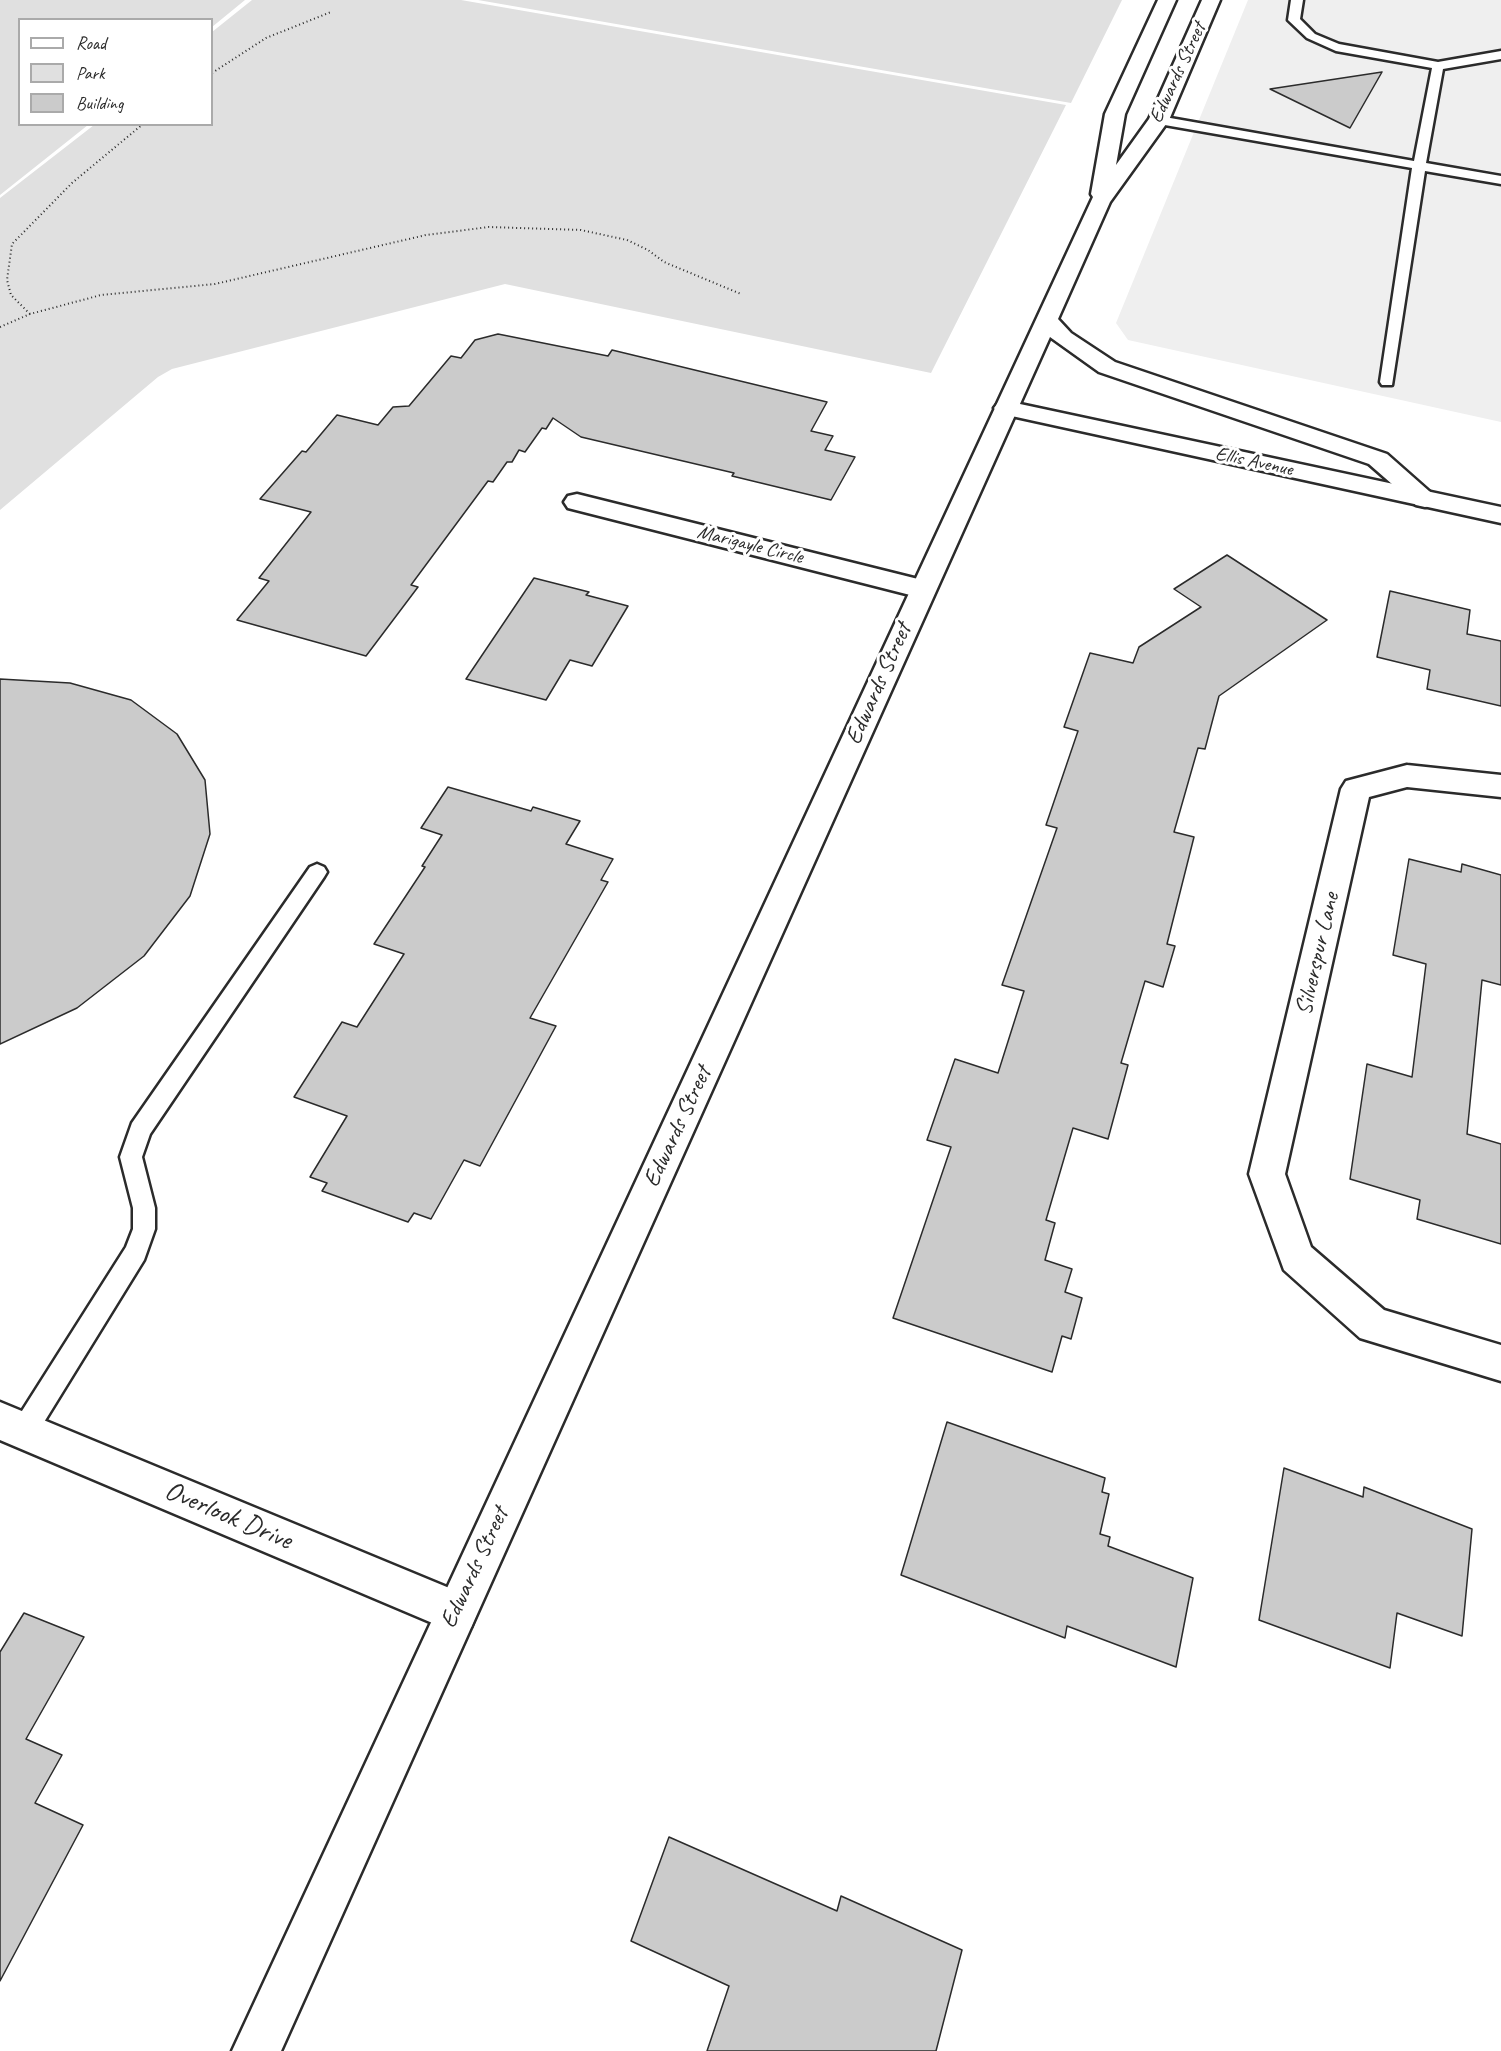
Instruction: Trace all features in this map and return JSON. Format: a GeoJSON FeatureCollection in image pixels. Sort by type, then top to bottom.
{"type":"FeatureCollection","features":[{"type":"Feature","properties":{"kind":"main road","name":"Edwards Street"},"geometry":{"type":"LineString","coordinates":[[1100,202],[1115,114],[1167,0]]}},
{"type":"Feature","properties":{"kind":"main road","name":"Edwards Street"},"geometry":{"type":"LineString","coordinates":[[256,2051],[1100,202],[1159,120],[1211,0]]}},
{"type":"Feature","properties":{"kind":"main road"},"geometry":{"type":"LineString","coordinates":[[1047,320],[1063,338],[1107,367],[1378,459],[1425,499]]}},
{"type":"Feature","properties":{"kind":"main road","name":"Ellis Avenue"},"geometry":{"type":"LineString","coordinates":[[1006,408],[1501,515]]}},
{"type":"Feature","properties":{"kind":"main road","name":"Marigayle Circle"},"geometry":{"type":"LineString","coordinates":[[577,502],[922,589]]}},
{"type":"Feature","properties":{"kind":"main road","name":"Silverspur Lane"},"geometry":{"type":"LineString","coordinates":[[1501,786],[1407,776],[1356,789],[1267,1174],[1297,1258],[1373,1325],[1501,1363]]}},
{"type":"Feature","properties":{"kind":"main road","name":"Overlook Drive"},"geometry":{"type":"LineString","coordinates":[[12,1426],[456,1612]]}},
{"type":"Feature","properties":{"kind":"lane"},"geometry":{"type":"LineString","coordinates":[[1297,0],[1294,20],[1311,36],[1336,47],[1438,66],[1501,55]]}},
{"type":"Feature","properties":{"kind":"lane"},"geometry":{"type":"LineString","coordinates":[[1387,382],[1419,166],[1438,66]]}},
{"type":"Feature","properties":{"kind":"lane"},"geometry":{"type":"LineString","coordinates":[[1159,120],[1501,180]]}},
{"type":"Feature","properties":{"kind":"lane"},"geometry":{"type":"LineString","coordinates":[[12,1426],[136,1252],[144,1229],[144,1208],[131,1157],[140,1130],[317,872]]}},
{"type":"Feature","properties":{"kind":"path"},"geometry":{"type":"LineString","coordinates":[[213,72],[266,38],[331,12]]}},
{"type":"Feature","properties":{"kind":"path"},"geometry":{"type":"LineString","coordinates":[[30,314],[11,296],[7,280],[12,244],[72,183],[141,126]]}},
{"type":"Feature","properties":{"kind":"path"},"geometry":{"type":"LineString","coordinates":[[0,327],[30,314],[101,295],[215,284],[426,235],[489,227],[581,230],[627,240],[648,250],[664,262],[741,294]]}},
{"type":"Feature","properties":{"kind":"shaded area"},"geometry":{"type":"Polygon","coordinates":[[[1248,0],[1501,0],[1501,422],[1128,340],[1116,323],[1248,0]]]}},
{"type":"Feature","properties":{"kind":"green space"},"geometry":{"type":"Polygon","coordinates":[[[0,0],[245,0],[213,26],[213,18],[18,18],[18,126],[87,126],[0,195],[0,0]]]}},
{"type":"Feature","properties":{"kind":"green space"},"geometry":{"type":"Polygon","coordinates":[[[252,0],[461,0],[1066,105],[931,373],[505,284],[172,369],[158,377],[0,510],[0,198],[93,126],[213,126],[213,31],[252,0]]]}},
{"type":"Feature","properties":{"kind":"green space"},"geometry":{"type":"Polygon","coordinates":[[[478,0],[1122,0],[1071,103],[478,0]]]}},
{"type":"Feature","properties":{"kind":"building"},"geometry":{"type":"Polygon","coordinates":[[[1382,72],[1350,128],[1270,89],[1382,72]]]}},
{"type":"Feature","properties":{"kind":"building"},"geometry":{"type":"Polygon","coordinates":[[[498,334],[608,356],[612,350],[827,402],[811,431],[833,436],[825,450],[855,457],[831,500],[732,476],[734,473],[581,437],[553,418],[546,429],[542,428],[525,452],[519,450],[512,462],[507,462],[493,482],[488,481],[411,585],[418,587],[366,656],[237,620],[269,581],[259,578],[311,512],[260,499],[302,451],[306,452],[337,415],[378,425],[393,407],[409,406],[451,356],[461,358],[475,340],[498,334]]]}},
{"type":"Feature","properties":{"kind":"building"},"geometry":{"type":"Polygon","coordinates":[[[1227,555],[1327,620],[1219,696],[1205,749],[1198,748],[1174,832],[1194,837],[1167,944],[1175,946],[1163,987],[1145,981],[1121,1063],[1128,1065],[1108,1139],[1073,1128],[1046,1220],[1055,1223],[1045,1260],[1072,1269],[1065,1292],[1082,1298],[1071,1339],[1062,1336],[1052,1372],[893,1318],[951,1147],[927,1140],[955,1059],[998,1073],[1024,991],[1002,985],[1057,828],[1046,825],[1078,731],[1064,727],[1090,653],[1133,663],[1139,647],[1201,607],[1174,589],[1227,555]]]}},
{"type":"Feature","properties":{"kind":"building"},"geometry":{"type":"Polygon","coordinates":[[[534,578],[589,592],[586,595],[628,606],[592,666],[570,660],[546,700],[466,679],[534,578]]]}},
{"type":"Feature","properties":{"kind":"building"},"geometry":{"type":"Polygon","coordinates":[[[1390,591],[1470,610],[1467,634],[1501,641],[1501,706],[1427,689],[1430,670],[1377,657],[1390,591]]]}},
{"type":"Feature","properties":{"kind":"building"},"geometry":{"type":"Polygon","coordinates":[[[0,679],[70,683],[131,700],[177,734],[205,780],[210,834],[190,896],[144,956],[77,1008],[0,1044],[0,679]]]}},
{"type":"Feature","properties":{"kind":"building"},"geometry":{"type":"Polygon","coordinates":[[[448,787],[531,811],[533,807],[580,821],[566,844],[613,859],[601,880],[608,882],[530,1018],[556,1026],[480,1166],[464,1160],[431,1219],[414,1213],[408,1222],[322,1191],[327,1183],[310,1177],[347,1116],[294,1097],[342,1022],[357,1027],[404,954],[374,944],[425,867],[422,866],[442,835],[421,828],[448,787]]]}},
{"type":"Feature","properties":{"kind":"building"},"geometry":{"type":"Polygon","coordinates":[[[1409,859],[1461,872],[1462,864],[1501,875],[1501,985],[1482,980],[1467,1134],[1501,1144],[1501,1244],[1417,1219],[1420,1200],[1350,1179],[1367,1064],[1412,1077],[1426,964],[1393,955],[1409,859]]]}},
{"type":"Feature","properties":{"kind":"building"},"geometry":{"type":"Polygon","coordinates":[[[947,1422],[1105,1478],[1102,1492],[1109,1494],[1100,1534],[1110,1537],[1108,1546],[1193,1578],[1176,1667],[1067,1626],[1065,1638],[901,1575],[947,1422]]]}},
{"type":"Feature","properties":{"kind":"building"},"geometry":{"type":"Polygon","coordinates":[[[1284,1468],[1363,1497],[1364,1487],[1472,1529],[1462,1636],[1397,1613],[1390,1668],[1259,1620],[1284,1468]]]}},
{"type":"Feature","properties":{"kind":"building"},"geometry":{"type":"Polygon","coordinates":[[[24,1613],[84,1637],[26,1739],[62,1755],[35,1803],[83,1825],[0,1981],[0,1652],[24,1613]]]}},
{"type":"Feature","properties":{"kind":"building"},"geometry":{"type":"Polygon","coordinates":[[[669,1837],[837,1911],[841,1896],[962,1950],[936,2051],[707,2051],[729,1986],[631,1941],[669,1837]]]}}]}
